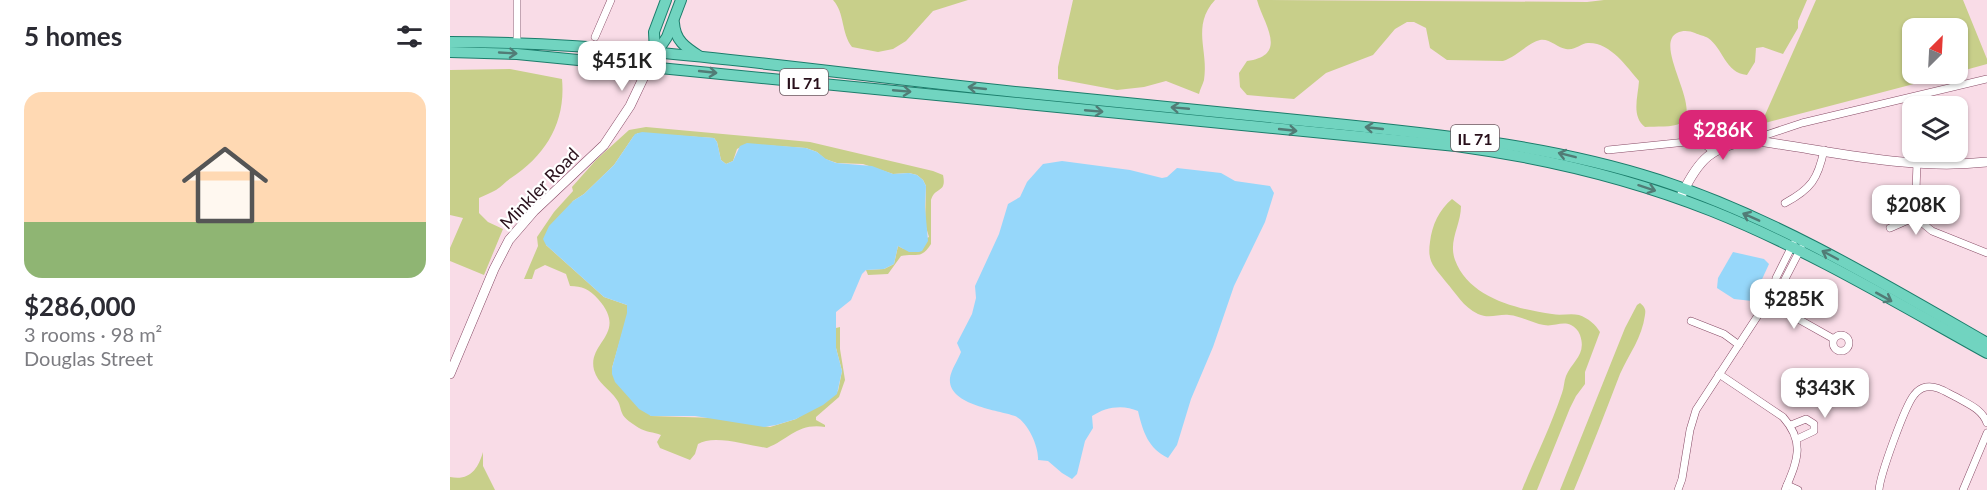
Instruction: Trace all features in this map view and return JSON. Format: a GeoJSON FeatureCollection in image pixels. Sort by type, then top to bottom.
{"type":"FeatureCollection","features":[{"type":"Feature","properties":{"kind":"main road"},"geometry":{"type":"LineString","coordinates":[[655,53],[654,32],[666,0]]}},
{"type":"Feature","properties":{"kind":"main road"},"geometry":{"type":"LineString","coordinates":[[649,66],[667,37],[681,0]]}},
{"type":"Feature","properties":{"kind":"main road"},"geometry":{"type":"LineString","coordinates":[[674,21],[679,40],[685,47],[702,58]]}},
{"type":"Feature","properties":{"kind":"main road","name":"IL 71"},"geometry":{"type":"LineString","coordinates":[[450,42],[556,43],[943,85],[1473,138],[1552,152],[1628,171],[1798,244],[1987,343]]}},
{"type":"Feature","properties":{"kind":"main road","name":"IL 71"},"geometry":{"type":"LineString","coordinates":[[450,52],[517,54],[649,66],[1468,148],[1516,155],[1682,194]]}},
{"type":"Feature","properties":{"kind":"main road","name":"IL 71"},"geometry":{"type":"LineString","coordinates":[[1798,244],[1987,353]]}},
{"type":"Feature","properties":{"kind":"street"},"geometry":{"type":"LineString","coordinates":[[517,42],[518,0]]}},
{"type":"Feature","properties":{"kind":"street"},"geometry":{"type":"LineString","coordinates":[[595,37],[611,0]]}},
{"type":"Feature","properties":{"kind":"street","name":"Minkler Road"},"geometry":{"type":"LineString","coordinates":[[450,374],[494,269],[509,240],[534,211],[604,145],[630,106],[649,66]]}},
{"type":"Feature","properties":{"kind":"street"},"geometry":{"type":"LineString","coordinates":[[1682,194],[1695,172],[1713,151],[1734,143],[1802,123],[1987,79]]}},
{"type":"Feature","properties":{"kind":"street"},"geometry":{"type":"LineString","coordinates":[[1750,140],[1887,161],[1987,162]]}},
{"type":"Feature","properties":{"kind":"street"},"geometry":{"type":"LineString","coordinates":[[1608,150],[1695,141],[1703,143],[1713,151]]}},
{"type":"Feature","properties":{"kind":"street"},"geometry":{"type":"LineString","coordinates":[[1785,203],[1801,194],[1812,184],[1820,169],[1824,150]]}},
{"type":"Feature","properties":{"kind":"street"},"geometry":{"type":"LineString","coordinates":[[1915,217],[1917,163]]}},
{"type":"Feature","properties":{"kind":"street"},"geometry":{"type":"LineString","coordinates":[[1890,228],[1915,217]]}},
{"type":"Feature","properties":{"kind":"street"},"geometry":{"type":"LineString","coordinates":[[1915,217],[1932,231],[1987,253]]}},
{"type":"Feature","properties":{"kind":"street"},"geometry":{"type":"LineString","coordinates":[[1678,490],[1692,420],[1701,400],[1768,302],[1776,278],[1798,244]]}},
{"type":"Feature","properties":{"kind":"street"},"geometry":{"type":"LineString","coordinates":[[1768,302],[1832,338]]}},
{"type":"Feature","properties":{"kind":"street"},"geometry":{"type":"LineString","coordinates":[[1691,321],[1724,334],[1739,345]]}},
{"type":"Feature","properties":{"kind":"street"},"geometry":{"type":"LineString","coordinates":[[1719,374],[1783,417],[1791,425],[1797,439],[1796,462],[1786,488],[1798,490]]}},
{"type":"Feature","properties":{"kind":"street"},"geometry":{"type":"LineString","coordinates":[[1879,490],[1901,424],[1913,397],[1919,390],[1929,387],[1940,389],[1979,410],[1987,423]]}},
{"type":"Feature","properties":{"kind":"street"},"geometry":{"type":"LineString","coordinates":[[1791,425],[1806,419],[1814,424],[1814,431],[1797,439]]}},
{"type":"Feature","properties":{"kind":"street"},"geometry":{"type":"LineString","coordinates":[[1964,490],[1987,433]]}},
{"type":"Feature","properties":{"kind":"green space"},"geometry":{"type":"Polygon","coordinates":[[[833,0],[968,0],[933,11],[906,41],[893,49],[878,52],[852,47],[846,36],[837,5],[833,0]]]}},
{"type":"Feature","properties":{"kind":"green space"},"geometry":{"type":"Polygon","coordinates":[[[1073,0],[1215,0],[1208,10],[1202,29],[1205,69],[1199,94],[1166,81],[1144,87],[1117,90],[1058,79],[1058,67],[1073,0]]]}},
{"type":"Feature","properties":{"kind":"green space"},"geometry":{"type":"Polygon","coordinates":[[[1257,0],[1587,2],[1604,0],[1807,0],[1798,21],[1798,28],[1783,54],[1763,47],[1756,48],[1755,62],[1747,75],[1734,70],[1708,38],[1689,31],[1677,33],[1671,40],[1671,50],[1686,105],[1686,116],[1678,125],[1645,127],[1637,112],[1639,81],[1617,56],[1604,47],[1588,43],[1566,49],[1547,40],[1540,40],[1503,61],[1447,60],[1430,48],[1426,28],[1414,22],[1407,22],[1395,29],[1373,55],[1326,73],[1294,99],[1247,95],[1240,87],[1239,73],[1247,61],[1260,58],[1270,46],[1268,29],[1257,0]]]}},
{"type":"Feature","properties":{"kind":"green space"},"geometry":{"type":"Polygon","coordinates":[[[1816,0],[1963,0],[1987,64],[1968,69],[1968,18],[1902,18],[1902,84],[1914,84],[1761,124],[1816,0]]]}},
{"type":"Feature","properties":{"kind":"green space"},"geometry":{"type":"Polygon","coordinates":[[[510,69],[562,79],[561,109],[551,136],[534,159],[496,190],[479,198],[479,213],[488,222],[503,229],[484,275],[450,261],[450,248],[463,218],[450,215],[450,70],[510,69]]]}},
{"type":"Feature","properties":{"kind":"green space"},"geometry":{"type":"Polygon","coordinates":[[[646,127],[810,142],[943,175],[942,188],[931,200],[931,244],[921,254],[901,256],[888,274],[868,275],[866,270],[884,269],[894,264],[898,246],[904,249],[929,237],[925,224],[926,186],[917,175],[893,174],[863,164],[837,163],[806,148],[747,144],[737,149],[733,161],[726,164],[721,160],[714,138],[638,133],[614,165],[584,194],[573,201],[546,245],[604,297],[627,305],[628,313],[612,368],[651,416],[716,418],[770,427],[796,419],[838,391],[842,371],[836,348],[836,328],[840,327],[840,349],[845,380],[839,397],[816,417],[816,420],[825,427],[807,427],[767,448],[731,441],[704,441],[698,444],[690,460],[660,448],[657,442],[661,435],[641,429],[627,419],[617,400],[596,375],[593,360],[609,329],[606,311],[598,299],[585,289],[570,286],[566,274],[545,265],[535,270],[532,279],[524,279],[538,246],[537,237],[554,212],[573,191],[572,187],[596,160],[629,130],[646,127]]]}},
{"type":"Feature","properties":{"kind":"green space"},"geometry":{"type":"Polygon","coordinates":[[[1452,199],[1461,206],[1453,253],[1462,273],[1471,284],[1510,305],[1555,315],[1579,315],[1591,322],[1600,332],[1585,372],[1585,384],[1570,408],[1537,490],[1522,490],[1553,418],[1566,376],[1582,348],[1580,335],[1568,324],[1547,325],[1513,316],[1482,315],[1464,304],[1435,268],[1430,255],[1434,224],[1443,208],[1452,199]]]}},
{"type":"Feature","properties":{"kind":"green space"},"geometry":{"type":"Polygon","coordinates":[[[1640,303],[1645,312],[1641,331],[1620,374],[1574,490],[1560,490],[1625,328],[1640,303]]]}},
{"type":"Feature","properties":{"kind":"green space"},"geometry":{"type":"Polygon","coordinates":[[[483,452],[483,466],[495,490],[450,490],[450,477],[463,477],[472,472],[479,464],[483,452]]]}},
{"type":"Feature","properties":{"kind":"water"},"geometry":{"type":"Polygon","coordinates":[[[642,132],[714,138],[721,160],[726,164],[733,161],[740,146],[747,143],[806,148],[836,163],[872,166],[893,174],[909,173],[923,180],[926,186],[928,241],[919,252],[909,252],[898,246],[894,264],[884,269],[866,270],[851,300],[836,312],[836,348],[842,371],[837,394],[823,405],[796,419],[764,427],[695,416],[651,416],[639,409],[615,382],[612,368],[627,313],[627,305],[604,297],[546,245],[543,239],[549,226],[573,201],[584,194],[614,165],[635,134],[642,132]]]}},
{"type":"Feature","properties":{"kind":"water"},"geometry":{"type":"Polygon","coordinates":[[[1062,161],[1130,170],[1162,178],[1167,177],[1177,168],[1221,173],[1235,181],[1270,186],[1274,193],[1265,222],[1234,286],[1213,347],[1191,399],[1177,445],[1168,458],[1147,439],[1138,411],[1120,407],[1103,410],[1092,416],[1093,428],[1085,441],[1077,474],[1072,479],[1048,461],[1038,460],[1037,448],[1032,435],[1020,419],[965,400],[951,387],[950,378],[961,352],[957,343],[972,314],[976,298],[975,286],[999,234],[1008,204],[1020,197],[1027,182],[1043,164],[1062,161]]]}},
{"type":"Feature","properties":{"kind":"water"},"geometry":{"type":"Polygon","coordinates":[[[1733,252],[1764,259],[1769,264],[1752,301],[1734,299],[1717,288],[1718,278],[1733,252]]]}}]}
